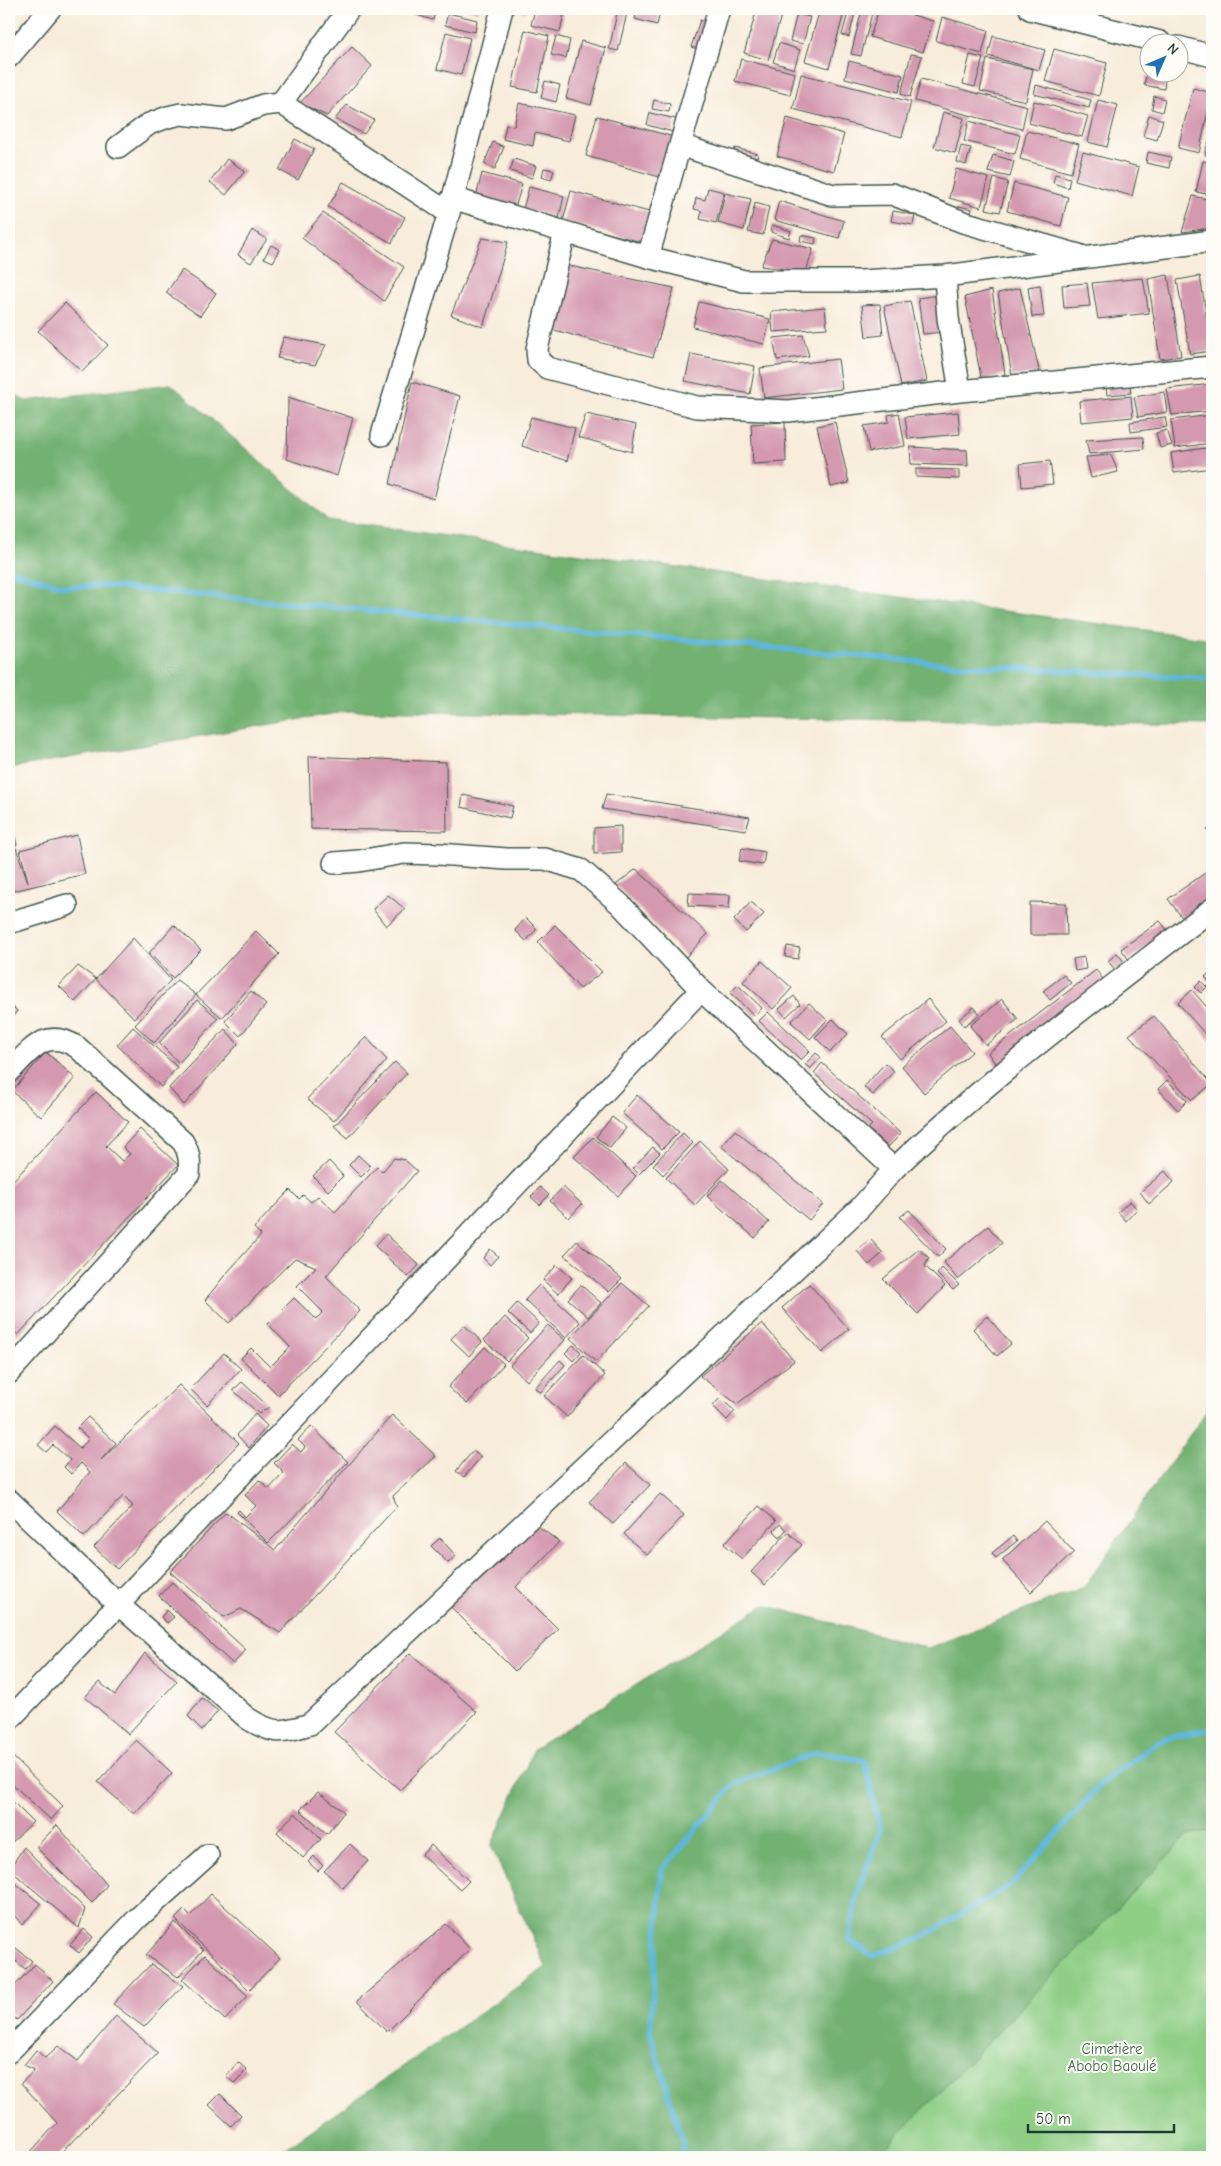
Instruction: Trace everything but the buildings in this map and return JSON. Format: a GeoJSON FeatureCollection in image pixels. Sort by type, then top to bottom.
{"type":"FeatureCollection","features":[{"type":"Feature","properties":{"kind":"street"},"geometry":{"type":"LineString","coordinates":[[9,56],[50,9]]}},
{"type":"Feature","properties":{"kind":"street"},"geometry":{"type":"LineString","coordinates":[[281,103],[349,9]]}},
{"type":"Feature","properties":{"kind":"street"},"geometry":{"type":"LineString","coordinates":[[382,435],[450,205],[502,9]]}},
{"type":"Feature","properties":{"kind":"street"},"geometry":{"type":"LineString","coordinates":[[648,257],[719,9]]}},
{"type":"Feature","properties":{"kind":"street"},"geometry":{"type":"LineString","coordinates":[[1030,9],[1138,36]]}},
{"type":"Feature","properties":{"kind":"street"},"geometry":{"type":"LineString","coordinates":[[1188,50],[1212,56]]}},
{"type":"Feature","properties":{"kind":"street"},"geometry":{"type":"LineString","coordinates":[[118,147],[149,124],[168,117],[181,114],[226,119],[262,105],[281,103],[450,205],[565,232],[648,257],[744,282],[861,281],[944,276],[1212,241]]}},
{"type":"Feature","properties":{"kind":"street"},"geometry":{"type":"LineString","coordinates":[[680,145],[833,195],[892,194],[963,222],[1089,258]]}},
{"type":"Feature","properties":{"kind":"street"},"geometry":{"type":"LineString","coordinates":[[565,232],[537,349],[538,360],[548,368],[697,407],[788,411],[960,391],[1212,367]]}},
{"type":"Feature","properties":{"kind":"street"},"geometry":{"type":"LineString","coordinates":[[944,276],[948,318],[960,391]]}},
{"type":"Feature","properties":{"kind":"street"},"geometry":{"type":"LineString","coordinates":[[334,863],[360,862],[404,853],[507,859],[544,859],[580,870],[620,904],[701,990],[894,1169]]}},
{"type":"Feature","properties":{"kind":"street"},"geometry":{"type":"LineString","coordinates":[[9,923],[67,905]]}},
{"type":"Feature","properties":{"kind":"street"},"geometry":{"type":"LineString","coordinates":[[9,1500],[118,1604],[247,1718],[267,1730],[286,1732],[310,1724],[861,1207],[894,1169],[937,1128],[1001,1074],[1212,909]]}},
{"type":"Feature","properties":{"kind":"street"},"geometry":{"type":"LineString","coordinates":[[9,1720],[701,990]]}},
{"type":"Feature","properties":{"kind":"street"},"geometry":{"type":"LineString","coordinates":[[9,1072],[39,1042],[51,1039],[65,1040],[77,1047],[183,1142],[189,1153],[190,1164],[189,1174],[9,1373]]}},
{"type":"Feature","properties":{"kind":"street"},"geometry":{"type":"LineString","coordinates":[[9,2052],[138,1918],[208,1855]]}},
{"type":"Feature","properties":{"kind":"green space"},"geometry":{"type":"Polygon","coordinates":[[[171,384],[328,520],[1212,639],[1212,725],[350,711],[9,768],[9,389],[25,401],[171,384]]]}},
{"type":"Feature","properties":{"kind":"green space"},"geometry":{"type":"Polygon","coordinates":[[[1212,1403],[1212,1830],[1188,1835],[877,2157],[273,2157],[546,1967],[491,1846],[534,1749],[764,1605],[928,1648],[1084,1587],[1212,1403]]]}},
{"type":"Feature","properties":{"kind":"green space","name":"Cimetière Abobo Baoulé"},"geometry":{"type":"Polygon","coordinates":[[[1212,1830],[1212,2157],[877,2157],[1188,1835],[1212,1830]]]}},
{"type":"Feature","properties":{"kind":"waterway"},"geometry":{"type":"LineString","coordinates":[[9,570],[65,587],[103,586],[944,664],[1212,679]]}},
{"type":"Feature","properties":{"kind":"waterway"},"geometry":{"type":"LineString","coordinates":[[683,2157],[683,2142],[650,2032],[662,1870],[734,1784],[818,1752],[865,1761],[880,1831],[858,1892],[849,1940],[872,1956],[919,1939],[1011,1885],[1102,1783],[1161,1740],[1212,1728]]}}]}
